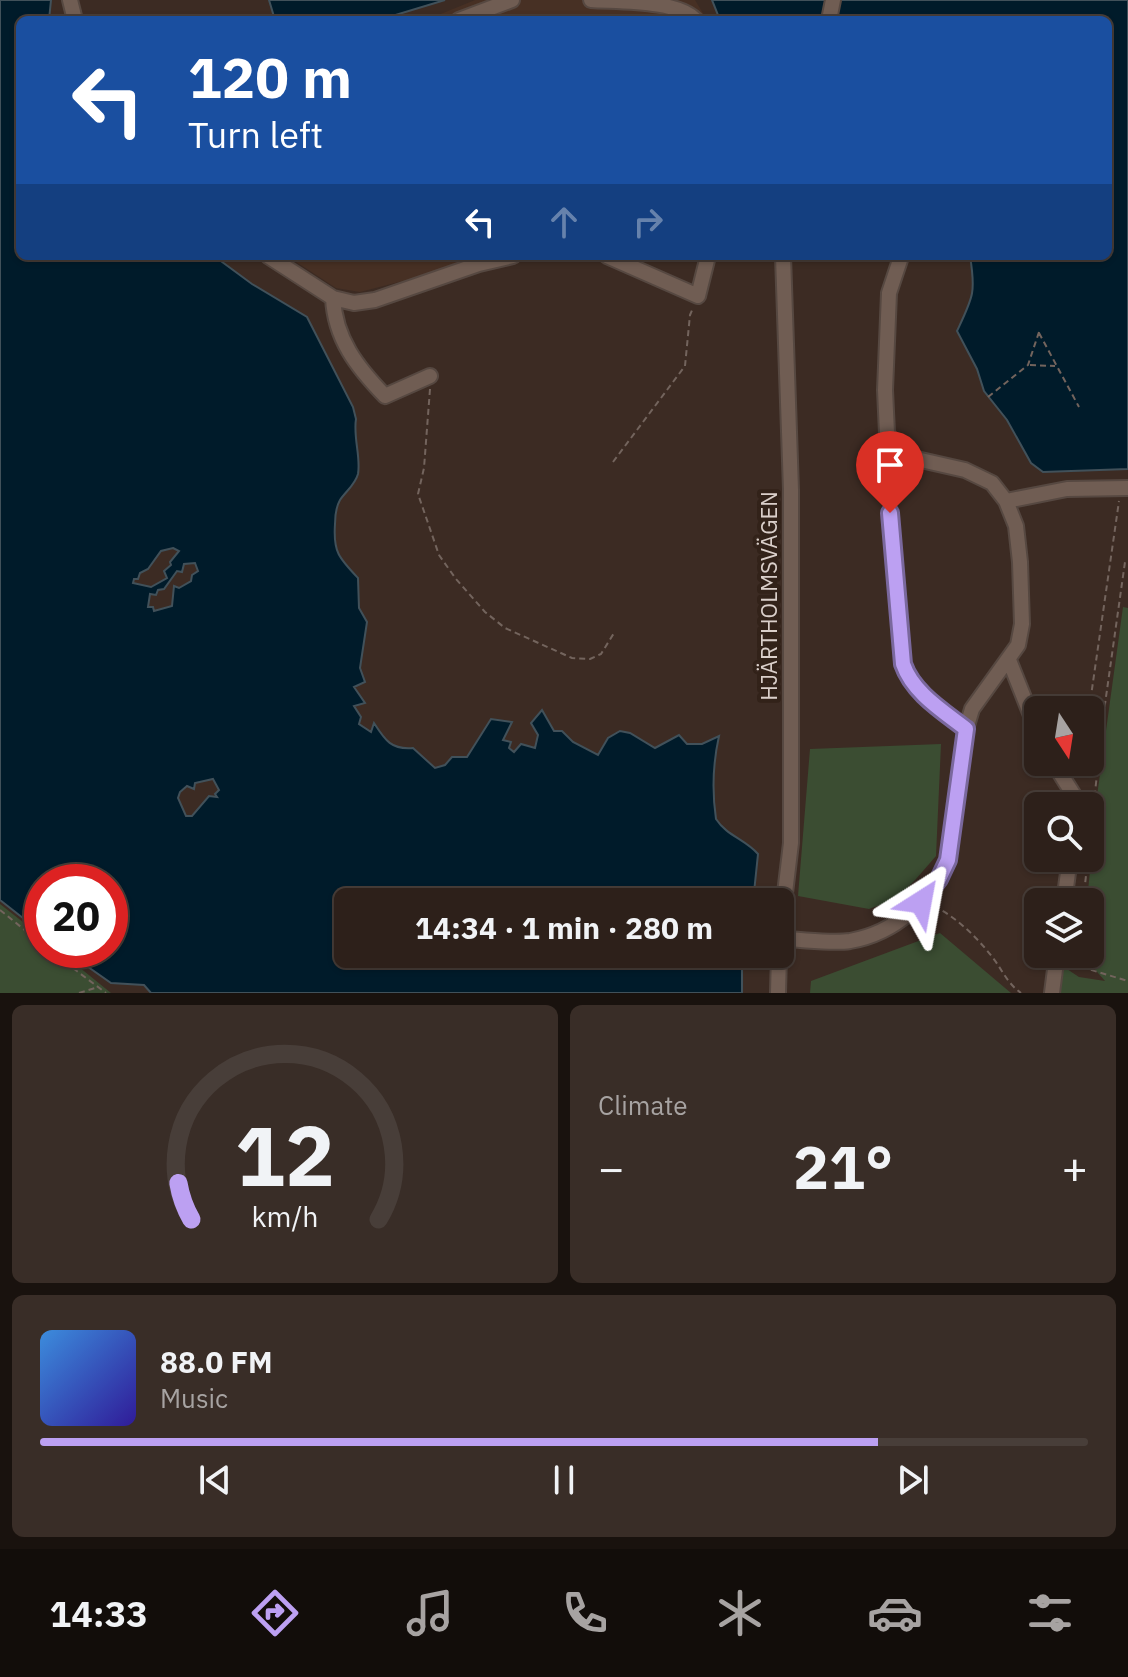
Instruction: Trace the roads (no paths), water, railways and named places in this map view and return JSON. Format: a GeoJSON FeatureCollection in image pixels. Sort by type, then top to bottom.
{"type":"FeatureCollection","features":[{"type":"Feature","properties":{"kind":"street"},"geometry":{"type":"LineString","coordinates":[[470,16],[512,0]]}},
{"type":"Feature","properties":{"kind":"street"},"geometry":{"type":"LineString","coordinates":[[591,0],[673,6],[694,16]]}},
{"type":"Feature","properties":{"kind":"street"},"geometry":{"type":"LineString","coordinates":[[274,260],[333,298],[354,303],[375,300],[496,260]]}},
{"type":"Feature","properties":{"kind":"street"},"geometry":{"type":"LineString","coordinates":[[616,260],[698,296],[707,260]]}},
{"type":"Feature","properties":{"kind":"street","name":"HJÄRTHOLMSVÄGEN"},"geometry":{"type":"LineString","coordinates":[[783,260],[791,490],[791,843],[786,888]]}},
{"type":"Feature","properties":{"kind":"street"},"geometry":{"type":"LineString","coordinates":[[794,938],[847,942],[886,931],[921,902],[939,879],[948,860],[966,729],[972,709],[1018,645],[1022,624],[1016,526],[1006,501],[992,483],[965,470],[912,458],[894,445],[887,433],[885,390],[889,293],[900,260]]}},
{"type":"Feature","properties":{"kind":"street"},"geometry":{"type":"LineString","coordinates":[[333,298],[334,321],[342,340],[370,381],[385,396],[430,376]]}},
{"type":"Feature","properties":{"kind":"street"},"geometry":{"type":"LineString","coordinates":[[1006,501],[1067,489],[1124,488]]}},
{"type":"Feature","properties":{"kind":"street"},"geometry":{"type":"LineString","coordinates":[[890,513],[903,664],[907,676],[932,703],[966,729]]}},
{"type":"Feature","properties":{"kind":"street"},"geometry":{"type":"LineString","coordinates":[[1009,660],[1024,698]]}},
{"type":"Feature","properties":{"kind":"street"},"geometry":{"type":"LineString","coordinates":[[778,993],[779,968]]}},
{"type":"Feature","properties":{"kind":"street"},"geometry":{"type":"LineString","coordinates":[[1052,993],[1055,968]]}},
{"type":"Feature","properties":{"kind":"water"},"geometry":{"type":"Polygon","coordinates":[[[0,0],[51,0],[49,16],[16,16],[16,260],[219,260],[307,317],[353,407],[358,474],[338,505],[335,541],[339,554],[358,578],[359,608],[367,622],[360,668],[365,682],[354,687],[365,703],[354,706],[361,717],[359,724],[371,732],[374,723],[389,743],[413,748],[435,768],[445,765],[452,757],[467,757],[491,719],[512,722],[503,740],[511,742],[509,748],[514,752],[521,744],[535,748],[538,735],[531,723],[542,710],[554,731],[562,731],[573,742],[598,755],[608,738],[620,731],[630,733],[655,748],[679,735],[687,744],[702,744],[719,736],[714,778],[716,819],[725,830],[758,854],[754,888],[334,888],[334,968],[742,968],[742,993],[151,993],[144,985],[111,983],[90,968],[128,968],[128,864],[24,864],[24,919],[0,900],[0,0]],[[173,548],[161,551],[133,583],[151,587],[167,578],[164,571],[171,565],[179,551],[173,548]],[[195,563],[184,564],[182,572],[177,571],[164,589],[158,590],[156,595],[150,594],[148,607],[153,607],[154,611],[172,606],[174,586],[179,588],[191,581],[192,575],[198,571],[195,563]],[[213,779],[195,783],[194,789],[187,786],[178,798],[186,816],[192,816],[209,796],[217,797],[215,794],[219,790],[213,779]]]}},
{"type":"Feature","properties":{"kind":"water"},"geometry":{"type":"Polygon","coordinates":[[[269,0],[445,0],[392,16],[274,16],[269,0]]]}},
{"type":"Feature","properties":{"kind":"water"},"geometry":{"type":"Polygon","coordinates":[[[712,0],[1128,0],[1128,469],[1043,472],[1031,463],[1007,420],[984,391],[977,369],[957,331],[972,295],[971,260],[1112,260],[1112,16],[718,16],[712,0]]]}}]}
